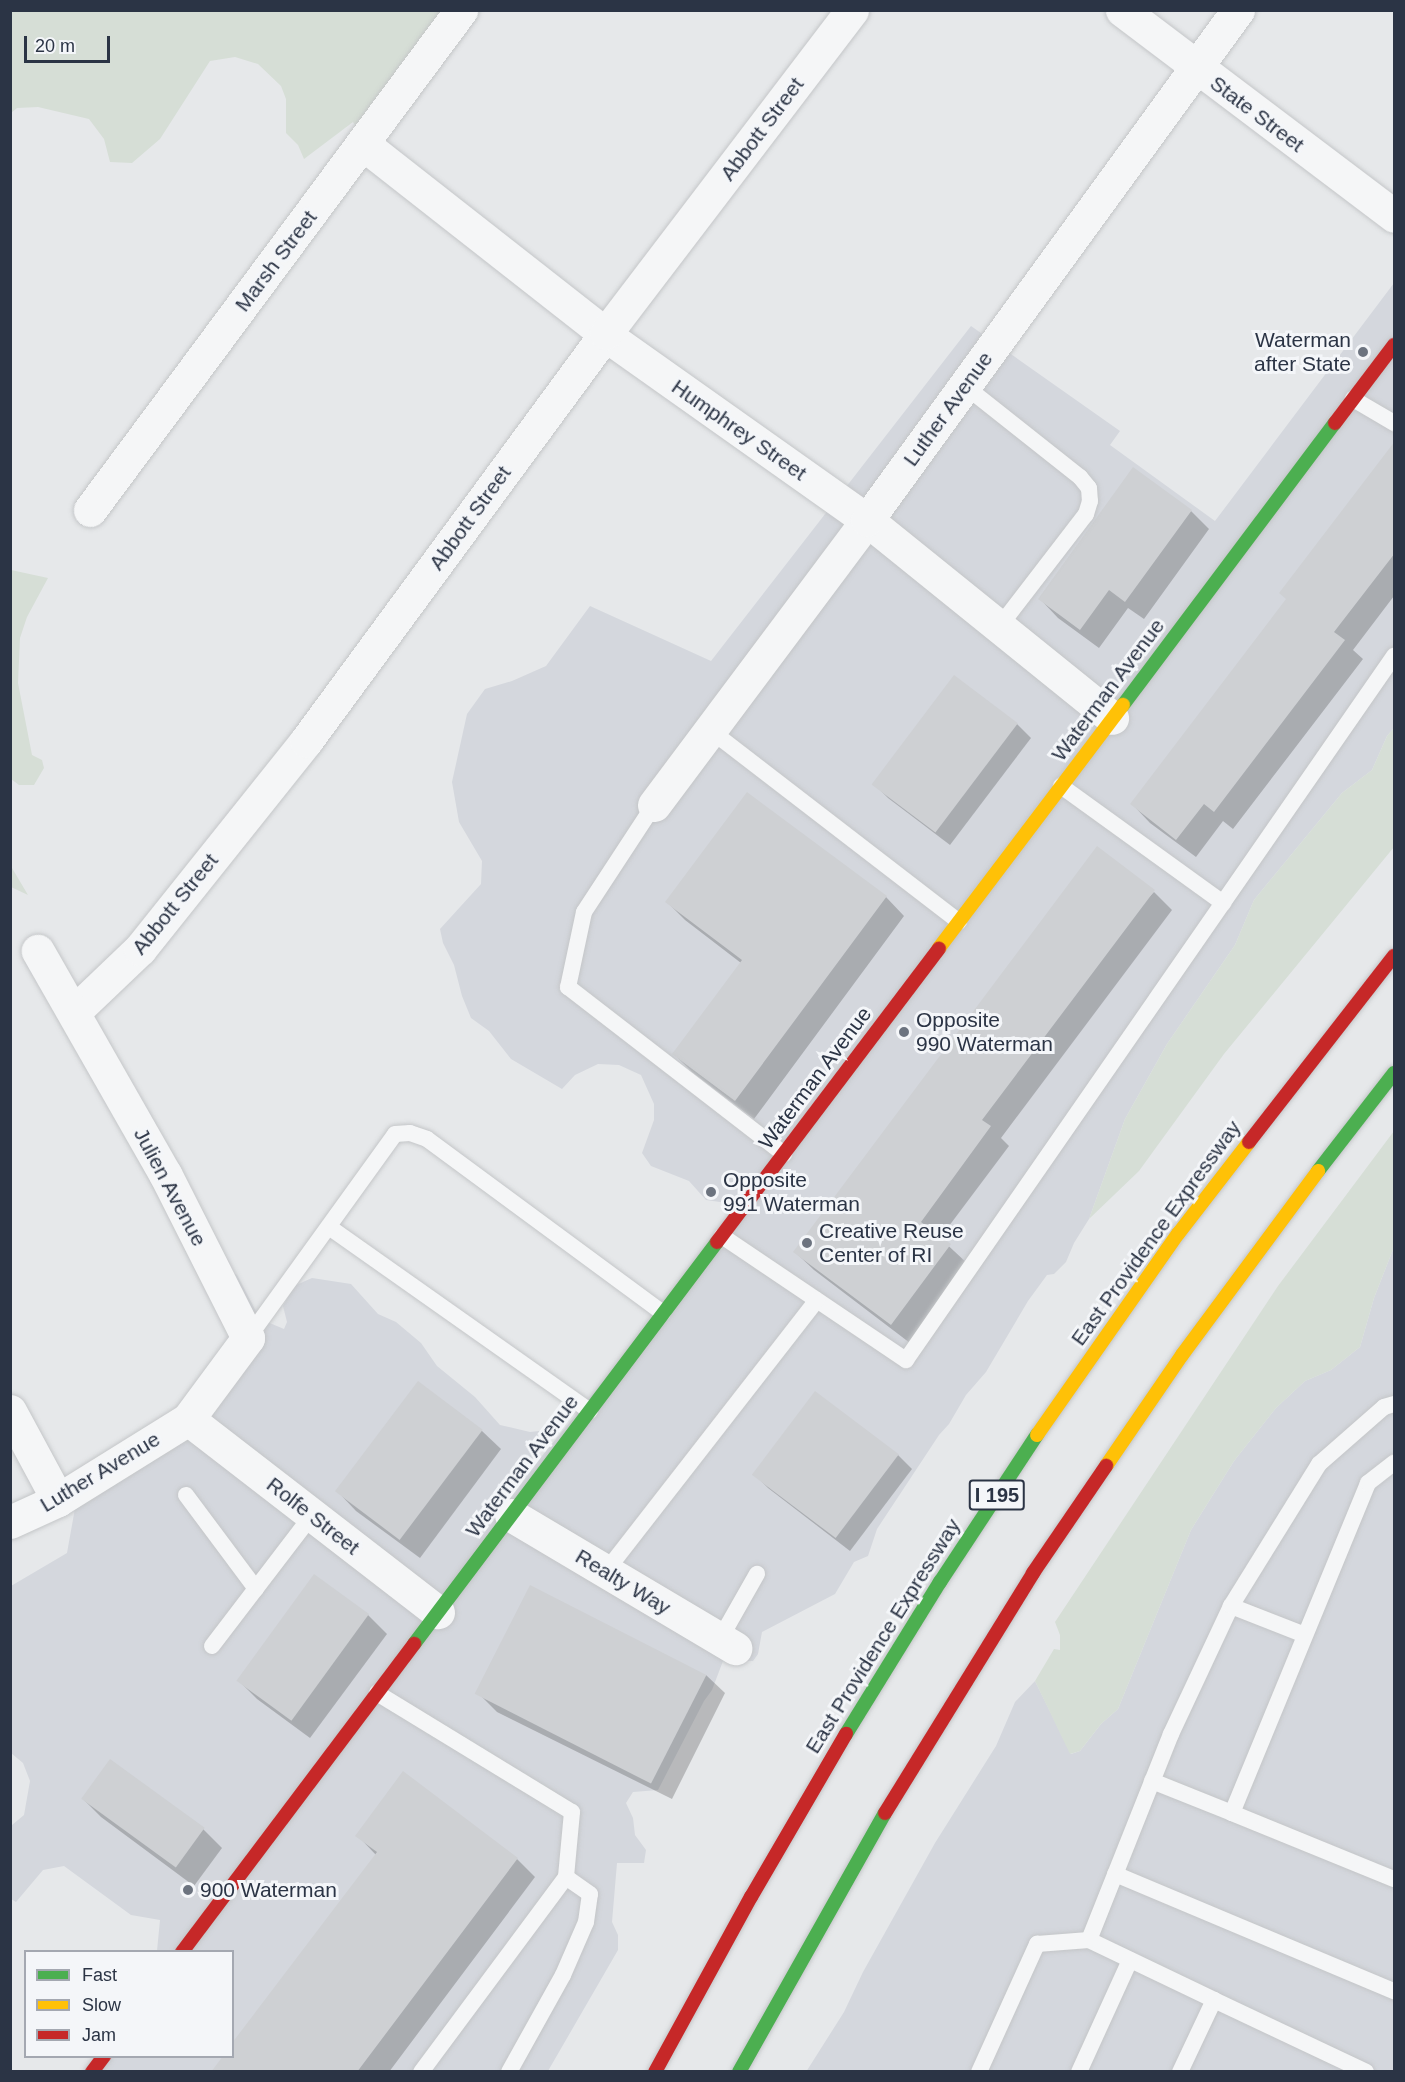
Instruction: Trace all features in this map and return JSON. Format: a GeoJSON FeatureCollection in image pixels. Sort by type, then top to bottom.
{"type":"FeatureCollection","features":[{"type":"Feature","properties":{"kind":"main road","name":"Waterman Avenue"},"geometry":{"type":"LineString","coordinates":[[184,1950],[1395,345]]}},
{"type":"Feature","properties":{"kind":"main road","name":"East Providence Expressway"},"geometry":{"type":"LineString","coordinates":[[655,2072],[746,1906],[841,1743],[940,1582],[1027,1449],[1192,1215],[1395,956]]}},
{"type":"Feature","properties":{"kind":"main road"},"geometry":{"type":"LineString","coordinates":[[739,2072],[894,1797],[1033,1573],[1182,1355],[1306,1186],[1395,1073]]}},
{"type":"Feature","properties":{"kind":"main road"},"geometry":{"type":"LineString","coordinates":[[92,2072],[102,2058]]}},
{"type":"Feature","properties":{"kind":"street","name":"Marsh Street"},"geometry":{"type":"LineString","coordinates":[[90,510],[461,10]]}},
{"type":"Feature","properties":{"kind":"street","name":"Abbott Street"},"geometry":{"type":"LineString","coordinates":[[74,1012],[140,950],[306,741],[606,333],[852,10]]}},
{"type":"Feature","properties":{"kind":"street","name":"State Street"},"geometry":{"type":"LineString","coordinates":[[1122,10],[1195,68],[1395,216]]}},
{"type":"Feature","properties":{"kind":"street","name":"Luther Avenue"},"geometry":{"type":"LineString","coordinates":[[654,805],[867,520],[1238,10]]}},
{"type":"Feature","properties":{"kind":"street","name":"Humphrey Street"},"geometry":{"type":"LineString","coordinates":[[363,144],[606,333],[867,520],[1112,718]]}},
{"type":"Feature","properties":{"kind":"street","name":"Julien Avenue"},"geometry":{"type":"LineString","coordinates":[[38,951],[165,1174],[248,1338]]}},
{"type":"Feature","properties":{"kind":"street"},"geometry":{"type":"LineString","coordinates":[[188,1419],[248,1338]]}},
{"type":"Feature","properties":{"kind":"street"},"geometry":{"type":"LineString","coordinates":[[10,1411],[58,1500]]}},
{"type":"Feature","properties":{"kind":"street","name":"Luther Avenue"},"geometry":{"type":"LineString","coordinates":[[10,1522],[58,1500],[188,1419]]}},
{"type":"Feature","properties":{"kind":"street","name":"Rolfe Street"},"geometry":{"type":"LineString","coordinates":[[188,1419],[438,1612]]}},
{"type":"Feature","properties":{"kind":"street","name":"Realty Way"},"geometry":{"type":"LineString","coordinates":[[511,1515],[728,1644]]}},
{"type":"Feature","properties":{"kind":"lane"},"geometry":{"type":"LineString","coordinates":[[965,386],[1080,477],[1089,488],[1090,501],[1086,514],[999,627]]}},
{"type":"Feature","properties":{"kind":"lane"},"geometry":{"type":"LineString","coordinates":[[1353,399],[1395,423]]}},
{"type":"Feature","properties":{"kind":"lane"},"geometry":{"type":"LineString","coordinates":[[722,1236],[906,1360],[1395,656]]}},
{"type":"Feature","properties":{"kind":"lane"},"geometry":{"type":"LineString","coordinates":[[710,730],[959,922]]}},
{"type":"Feature","properties":{"kind":"lane"},"geometry":{"type":"LineString","coordinates":[[1061,786],[1223,903]]}},
{"type":"Feature","properties":{"kind":"lane"},"geometry":{"type":"LineString","coordinates":[[654,805],[584,912],[568,987],[784,1154]]}},
{"type":"Feature","properties":{"kind":"lane"},"geometry":{"type":"LineString","coordinates":[[248,1338],[395,1134],[410,1133],[427,1139],[663,1313]]}},
{"type":"Feature","properties":{"kind":"lane"},"geometry":{"type":"LineString","coordinates":[[329,1227],[590,1411]]}},
{"type":"Feature","properties":{"kind":"lane"},"geometry":{"type":"LineString","coordinates":[[606,1572],[817,1300]]}},
{"type":"Feature","properties":{"kind":"lane"},"geometry":{"type":"LineString","coordinates":[[1089,1940],[1171,1734],[1231,1606],[1319,1464],[1384,1407],[1395,1404]]}},
{"type":"Feature","properties":{"kind":"lane"},"geometry":{"type":"LineString","coordinates":[[1232,1813],[1368,1483],[1395,1463]]}},
{"type":"Feature","properties":{"kind":"lane"},"geometry":{"type":"LineString","coordinates":[[186,1495],[256,1589]]}},
{"type":"Feature","properties":{"kind":"lane"},"geometry":{"type":"LineString","coordinates":[[212,1646],[312,1515]]}},
{"type":"Feature","properties":{"kind":"lane"},"geometry":{"type":"LineString","coordinates":[[728,1644],[756,1575]]}},
{"type":"Feature","properties":{"kind":"lane"},"geometry":{"type":"LineString","coordinates":[[1231,1606],[1305,1635]]}},
{"type":"Feature","properties":{"kind":"lane"},"geometry":{"type":"LineString","coordinates":[[377,1693],[572,1812],[566,1877],[422,2072]]}},
{"type":"Feature","properties":{"kind":"lane"},"geometry":{"type":"LineString","coordinates":[[1152,1781],[1395,1879]]}},
{"type":"Feature","properties":{"kind":"lane"},"geometry":{"type":"LineString","coordinates":[[1115,1874],[1395,1991]]}},
{"type":"Feature","properties":{"kind":"lane"},"geometry":{"type":"LineString","coordinates":[[509,2072],[563,1975],[586,1922],[590,1894],[566,1877]]}},
{"type":"Feature","properties":{"kind":"lane"},"geometry":{"type":"LineString","coordinates":[[979,2072],[1037,1944],[1089,1940],[1366,2072]]}},
{"type":"Feature","properties":{"kind":"lane"},"geometry":{"type":"LineString","coordinates":[[1079,2072],[1130,1960]]}},
{"type":"Feature","properties":{"kind":"lane"},"geometry":{"type":"LineString","coordinates":[[1180,2072],[1214,2000]]}},
{"type":"Feature","properties":{"kind":"shaded area"},"geometry":{"type":"Polygon","coordinates":[[[11,11],[458,11],[362,135],[353,122],[304,159],[298,145],[286,133],[286,99],[281,86],[258,64],[235,57],[210,61],[160,139],[132,163],[110,162],[104,139],[89,119],[38,107],[17,108],[11,113],[11,11]]]}},
{"type":"Feature","properties":{"kind":"shaded area"},"geometry":{"type":"Polygon","coordinates":[[[1394,283],[1394,728],[1387,736],[1372,770],[1342,793],[1254,900],[1235,945],[1167,1044],[1125,1119],[1089,1219],[1074,1243],[1066,1262],[1054,1274],[1047,1275],[1028,1301],[986,1372],[966,1395],[949,1424],[939,1435],[877,1529],[868,1556],[854,1562],[835,1594],[762,1632],[758,1654],[753,1661],[723,1661],[712,1690],[704,1701],[658,1790],[633,1792],[626,1803],[633,1818],[635,1835],[646,1850],[644,1863],[617,1863],[612,1922],[618,1935],[618,1950],[548,2071],[94,2071],[105,2058],[234,2058],[234,1950],[157,1950],[160,1920],[131,1915],[64,1866],[43,1870],[16,1902],[11,1899],[12,1825],[24,1815],[30,1781],[23,1763],[11,1753],[11,1586],[67,1553],[79,1486],[145,1448],[244,1340],[231,1272],[237,1275],[260,1319],[284,1329],[287,1322],[283,1306],[294,1286],[312,1278],[351,1284],[378,1314],[396,1322],[421,1343],[437,1366],[475,1397],[500,1425],[530,1432],[548,1430],[523,1479],[748,1206],[706,1200],[689,1181],[651,1166],[642,1153],[654,1120],[654,1104],[641,1075],[619,1065],[598,1064],[575,1075],[562,1089],[511,1059],[489,1031],[471,1018],[440,929],[481,884],[482,861],[459,822],[452,782],[467,714],[485,689],[512,681],[546,666],[590,606],[711,661],[971,326],[1120,431],[1110,445],[1215,521],[1394,283]]]}},
{"type":"Feature","properties":{"kind":"shaded area"},"geometry":{"type":"Polygon","coordinates":[[[11,570],[48,578],[27,617],[20,638],[18,683],[32,755],[42,760],[44,768],[34,785],[19,785],[11,779],[11,570]]]}},
{"type":"Feature","properties":{"kind":"shaded area"},"geometry":{"type":"Polygon","coordinates":[[[1394,728],[1394,847],[1224,1054],[1139,1171],[1089,1219],[1125,1119],[1167,1044],[1235,945],[1254,900],[1342,793],[1372,770],[1387,736],[1394,728]]]}},
{"type":"Feature","properties":{"kind":"shaded area"},"geometry":{"type":"Polygon","coordinates":[[[11,860],[12,868],[28,895],[11,887],[11,860]]]}},
{"type":"Feature","properties":{"kind":"shaded area"},"geometry":{"type":"Polygon","coordinates":[[[1394,1131],[1394,1247],[1374,1298],[1360,1347],[1331,1370],[1305,1381],[1276,1408],[1234,1461],[1191,1530],[1118,1709],[1101,1724],[1080,1751],[1070,1754],[1035,1681],[1054,1649],[1060,1650],[1060,1635],[1055,1622],[1278,1286],[1394,1131]]]}},
{"type":"Feature","properties":{"kind":"shaded area"},"geometry":{"type":"Polygon","coordinates":[[[1394,1247],[1394,2071],[806,2072],[844,2012],[863,1972],[935,1843],[996,1746],[1015,1702],[1035,1681],[1071,1754],[1080,1751],[1101,1724],[1118,1709],[1191,1530],[1234,1461],[1276,1408],[1305,1381],[1331,1370],[1360,1347],[1374,1298],[1394,1247]]]}},
{"type":"Feature","properties":{"kind":"building"},"geometry":{"type":"Polygon","coordinates":[[[1395,441],[1395,553],[1334,632],[1345,640],[1214,812],[1204,804],[1176,840],[1130,804],[1286,599],[1279,593],[1395,441]]]}},
{"type":"Feature","properties":{"kind":"building"},"geometry":{"type":"Polygon","coordinates":[[[1133,467],[1192,510],[1125,602],[1109,590],[1080,630],[1038,599],[1133,467]]]}},
{"type":"Feature","properties":{"kind":"building"},"geometry":{"type":"Polygon","coordinates":[[[954,675],[1018,723],[935,833],[872,784],[954,675]]]}},
{"type":"Feature","properties":{"kind":"building"},"geometry":{"type":"Polygon","coordinates":[[[747,792],[887,896],[735,1101],[672,1054],[742,960],[665,902],[747,792]]]}},
{"type":"Feature","properties":{"kind":"building"},"geometry":{"type":"Polygon","coordinates":[[[1097,846],[1155,890],[982,1120],[991,1126],[921,1222],[951,1244],[891,1325],[793,1252],[1097,846]]]}},
{"type":"Feature","properties":{"kind":"building"},"geometry":{"type":"Polygon","coordinates":[[[418,1381],[483,1430],[400,1540],[335,1491],[418,1381]]]}},
{"type":"Feature","properties":{"kind":"building"},"geometry":{"type":"Polygon","coordinates":[[[815,1391],[899,1454],[836,1538],[752,1475],[815,1391]]]}},
{"type":"Feature","properties":{"kind":"building"},"geometry":{"type":"Polygon","coordinates":[[[314,1574],[369,1614],[291,1721],[236,1681],[314,1574]]]}},
{"type":"Feature","properties":{"kind":"building"},"geometry":{"type":"Polygon","coordinates":[[[530,1585],[706,1675],[651,1784],[475,1694],[530,1585]]]}},
{"type":"Feature","properties":{"kind":"building"},"geometry":{"type":"Polygon","coordinates":[[[110,1759],[205,1828],[176,1867],[81,1799],[110,1759]]]}},
{"type":"Feature","properties":{"kind":"building"},"geometry":{"type":"Polygon","coordinates":[[[403,1771],[518,1858],[357,2072],[211,2072],[222,2058],[234,2058],[234,2040],[377,1852],[355,1836],[403,1771]]]}},
{"type":"Feature","properties":{"kind":"traffic: fast"},"geometry":{"type":"LineString","coordinates":[[1123,705],[1335,423]]}},
{"type":"Feature","properties":{"kind":"traffic: fast"},"geometry":{"type":"LineString","coordinates":[[1318,1171],[1394,1073]]}},
{"type":"Feature","properties":{"kind":"traffic: fast"},"geometry":{"type":"LineString","coordinates":[[414,1644],[717,1242]]}},
{"type":"Feature","properties":{"kind":"traffic: fast"},"geometry":{"type":"LineString","coordinates":[[846,1734],[940,1582],[1037,1435]]}},
{"type":"Feature","properties":{"kind":"traffic: fast"},"geometry":{"type":"LineString","coordinates":[[739,2072],[885,1813]]}},
{"type":"Feature","properties":{"kind":"traffic: slow"},"geometry":{"type":"LineString","coordinates":[[939,948],[1123,705]]}},
{"type":"Feature","properties":{"kind":"traffic: slow"},"geometry":{"type":"LineString","coordinates":[[1037,1435],[1178,1234],[1249,1142]]}},
{"type":"Feature","properties":{"kind":"traffic: slow"},"geometry":{"type":"LineString","coordinates":[[1106,1466],[1182,1355],[1318,1171]]}},
{"type":"Feature","properties":{"kind":"traffic: jam"},"geometry":{"type":"LineString","coordinates":[[1335,423],[1394,345]]}},
{"type":"Feature","properties":{"kind":"traffic: jam"},"geometry":{"type":"LineString","coordinates":[[717,1242],[939,948]]}},
{"type":"Feature","properties":{"kind":"traffic: jam"},"geometry":{"type":"LineString","coordinates":[[1249,1142],[1394,956]]}},
{"type":"Feature","properties":{"kind":"traffic: jam"},"geometry":{"type":"LineString","coordinates":[[885,1813],[1033,1573],[1106,1466]]}},
{"type":"Feature","properties":{"kind":"traffic: jam"},"geometry":{"type":"LineString","coordinates":[[184,1950],[414,1644]]}},
{"type":"Feature","properties":{"kind":"traffic: jam"},"geometry":{"type":"LineString","coordinates":[[655,2072],[751,1897],[846,1734]]}},
{"type":"Feature","properties":{"kind":"traffic: jam"},"geometry":{"type":"LineString","coordinates":[[92,2072],[102,2058]]}},
{"type":"Feature","properties":{"kind":"place","name":"Waterman after State"},"geometry":{"type":"Point","coordinates":[1363,352]}},
{"type":"Feature","properties":{"kind":"place","name":"Opposite 990 Waterman"},"geometry":{"type":"Point","coordinates":[904,1032]}},
{"type":"Feature","properties":{"kind":"place","name":"Opposite 991 Waterman"},"geometry":{"type":"Point","coordinates":[711,1192]}},
{"type":"Feature","properties":{"kind":"place","name":"Creative Reuse Center of RI"},"geometry":{"type":"Point","coordinates":[807,1243]}},
{"type":"Feature","properties":{"kind":"place","name":"900 Waterman"},"geometry":{"type":"Point","coordinates":[188,1890]}}]}
